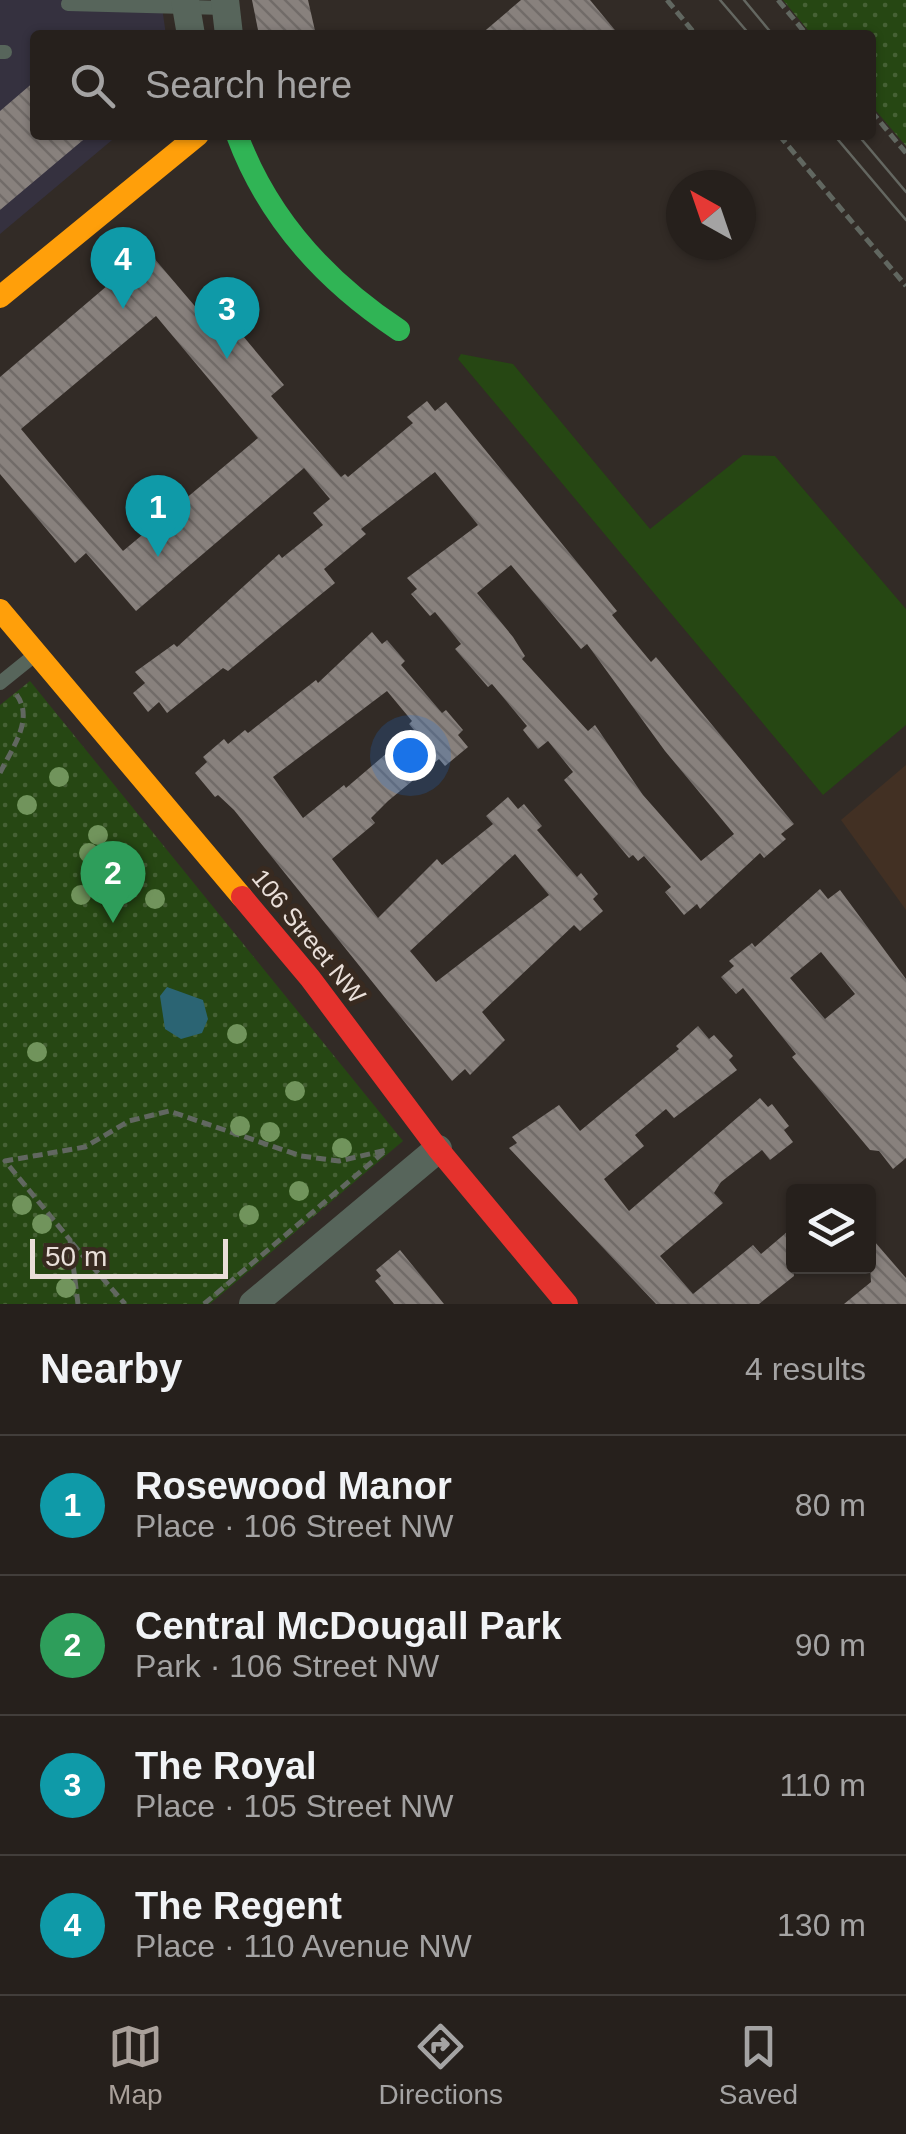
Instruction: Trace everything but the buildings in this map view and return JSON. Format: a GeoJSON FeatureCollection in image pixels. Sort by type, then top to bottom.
{"type":"FeatureCollection","features":[{"type":"Feature","properties":{"kind":"street"},"geometry":{"type":"LineString","coordinates":[[0,296],[192,140]]}},
{"type":"Feature","properties":{"kind":"street"},"geometry":{"type":"LineString","coordinates":[[239,140],[270,206],[347,295],[399,330]]}},
{"type":"Feature","properties":{"kind":"street","name":"106 Street NW"},"geometry":{"type":"LineString","coordinates":[[0,610],[310,978],[438,1149],[567,1304]]}},
{"type":"Feature","properties":{"kind":"street"},"geometry":{"type":"LineString","coordinates":[[256,1303],[438,1149]]}},
{"type":"Feature","properties":{"kind":"lane"},"geometry":{"type":"LineString","coordinates":[[68,4],[188,15],[226,14]]}},
{"type":"Feature","properties":{"kind":"lane"},"geometry":{"type":"LineString","coordinates":[[6,686],[37,653]]}},
{"type":"Feature","properties":{"kind":"path"},"geometry":{"type":"LineString","coordinates":[[667,0],[692,30]]}},
{"type":"Feature","properties":{"kind":"path"},"geometry":{"type":"LineString","coordinates":[[778,0],[803,30]]}},
{"type":"Feature","properties":{"kind":"path"},"geometry":{"type":"LineString","coordinates":[[876,117],[906,153]]}},
{"type":"Feature","properties":{"kind":"path"},"geometry":{"type":"LineString","coordinates":[[782,140],[906,286]]}},
{"type":"Feature","properties":{"kind":"path"},"geometry":{"type":"LineString","coordinates":[[0,773],[24,720],[23,704],[6,686]]}},
{"type":"Feature","properties":{"kind":"path"},"geometry":{"type":"LineString","coordinates":[[6,1161],[86,1147],[130,1121],[169,1111],[301,1156],[339,1161],[387,1150]]}},
{"type":"Feature","properties":{"kind":"path"},"geometry":{"type":"LineString","coordinates":[[387,1150],[408,1174]]}},
{"type":"Feature","properties":{"kind":"path"},"geometry":{"type":"LineString","coordinates":[[204,1304],[387,1150]]}},
{"type":"Feature","properties":{"kind":"path"},"geometry":{"type":"LineString","coordinates":[[0,1155],[125,1304]]}},
{"type":"Feature","properties":{"kind":"path"},"geometry":{"type":"LineString","coordinates":[[70,1240],[78,1304]]}},
{"type":"Feature","properties":{"kind":"shaded area"},"geometry":{"type":"Polygon","coordinates":[[[0,0],[161,0],[165,30],[30,30],[30,140],[112,140],[0,234],[0,0]]]}},
{"type":"Feature","properties":{"kind":"shaded area"},"geometry":{"type":"Polygon","coordinates":[[[906,765],[906,910],[841,820],[906,765]]]}},
{"type":"Feature","properties":{"kind":"green space"},"geometry":{"type":"Polygon","coordinates":[[[783,0],[906,0],[906,146],[876,111],[876,30],[808,30],[783,0]]]}},
{"type":"Feature","properties":{"kind":"green space"},"geometry":{"type":"Polygon","coordinates":[[[461,354],[513,364],[650,529],[743,455],[775,456],[906,609],[906,725],[823,795],[458,359],[461,354]]]}},
{"type":"Feature","properties":{"kind":"green space"},"geometry":{"type":"Polygon","coordinates":[[[30,681],[403,1141],[210,1304],[0,1304],[0,705],[30,681]]]}},
{"type":"Feature","properties":{"kind":"water"},"geometry":{"type":"Polygon","coordinates":[[[167,987],[203,1000],[208,1019],[202,1033],[181,1039],[165,1029],[160,996],[167,987]]]}},
{"type":"Feature","properties":{"kind":"tram line"},"geometry":{"type":"LineString","coordinates":[[720,0],[746,30]]}},
{"type":"Feature","properties":{"kind":"tram line"},"geometry":{"type":"LineString","coordinates":[[744,0],[769,30]]}},
{"type":"Feature","properties":{"kind":"tram line"},"geometry":{"type":"LineString","coordinates":[[838,140],[906,220]]}},
{"type":"Feature","properties":{"kind":"tram line"},"geometry":{"type":"LineString","coordinates":[[862,140],[906,192]]}},
{"type":"Feature","properties":{"kind":"traffic: fast"},"geometry":{"type":"LineString","coordinates":[[239,140],[265,194],[302,246],[347,291],[399,330]]}},
{"type":"Feature","properties":{"kind":"traffic: slow"},"geometry":{"type":"LineString","coordinates":[[0,297],[192,140]]}},
{"type":"Feature","properties":{"kind":"traffic: slow"},"geometry":{"type":"LineString","coordinates":[[0,610],[242,897]]}},
{"type":"Feature","properties":{"kind":"traffic: jam"},"geometry":{"type":"LineString","coordinates":[[242,897],[310,978],[438,1149],[567,1304]]}},
{"type":"Feature","properties":{"kind":"place","name":"The Regent"},"geometry":{"type":"Point","coordinates":[123,309]}},
{"type":"Feature","properties":{"kind":"place","name":"The Royal"},"geometry":{"type":"Point","coordinates":[227,359]}},
{"type":"Feature","properties":{"kind":"place","name":"Rosewood Manor"},"geometry":{"type":"Point","coordinates":[158,557]}},
{"type":"Feature","properties":{"kind":"place","name":"Central McDougall Park"},"geometry":{"type":"Point","coordinates":[113,923]}}]}
